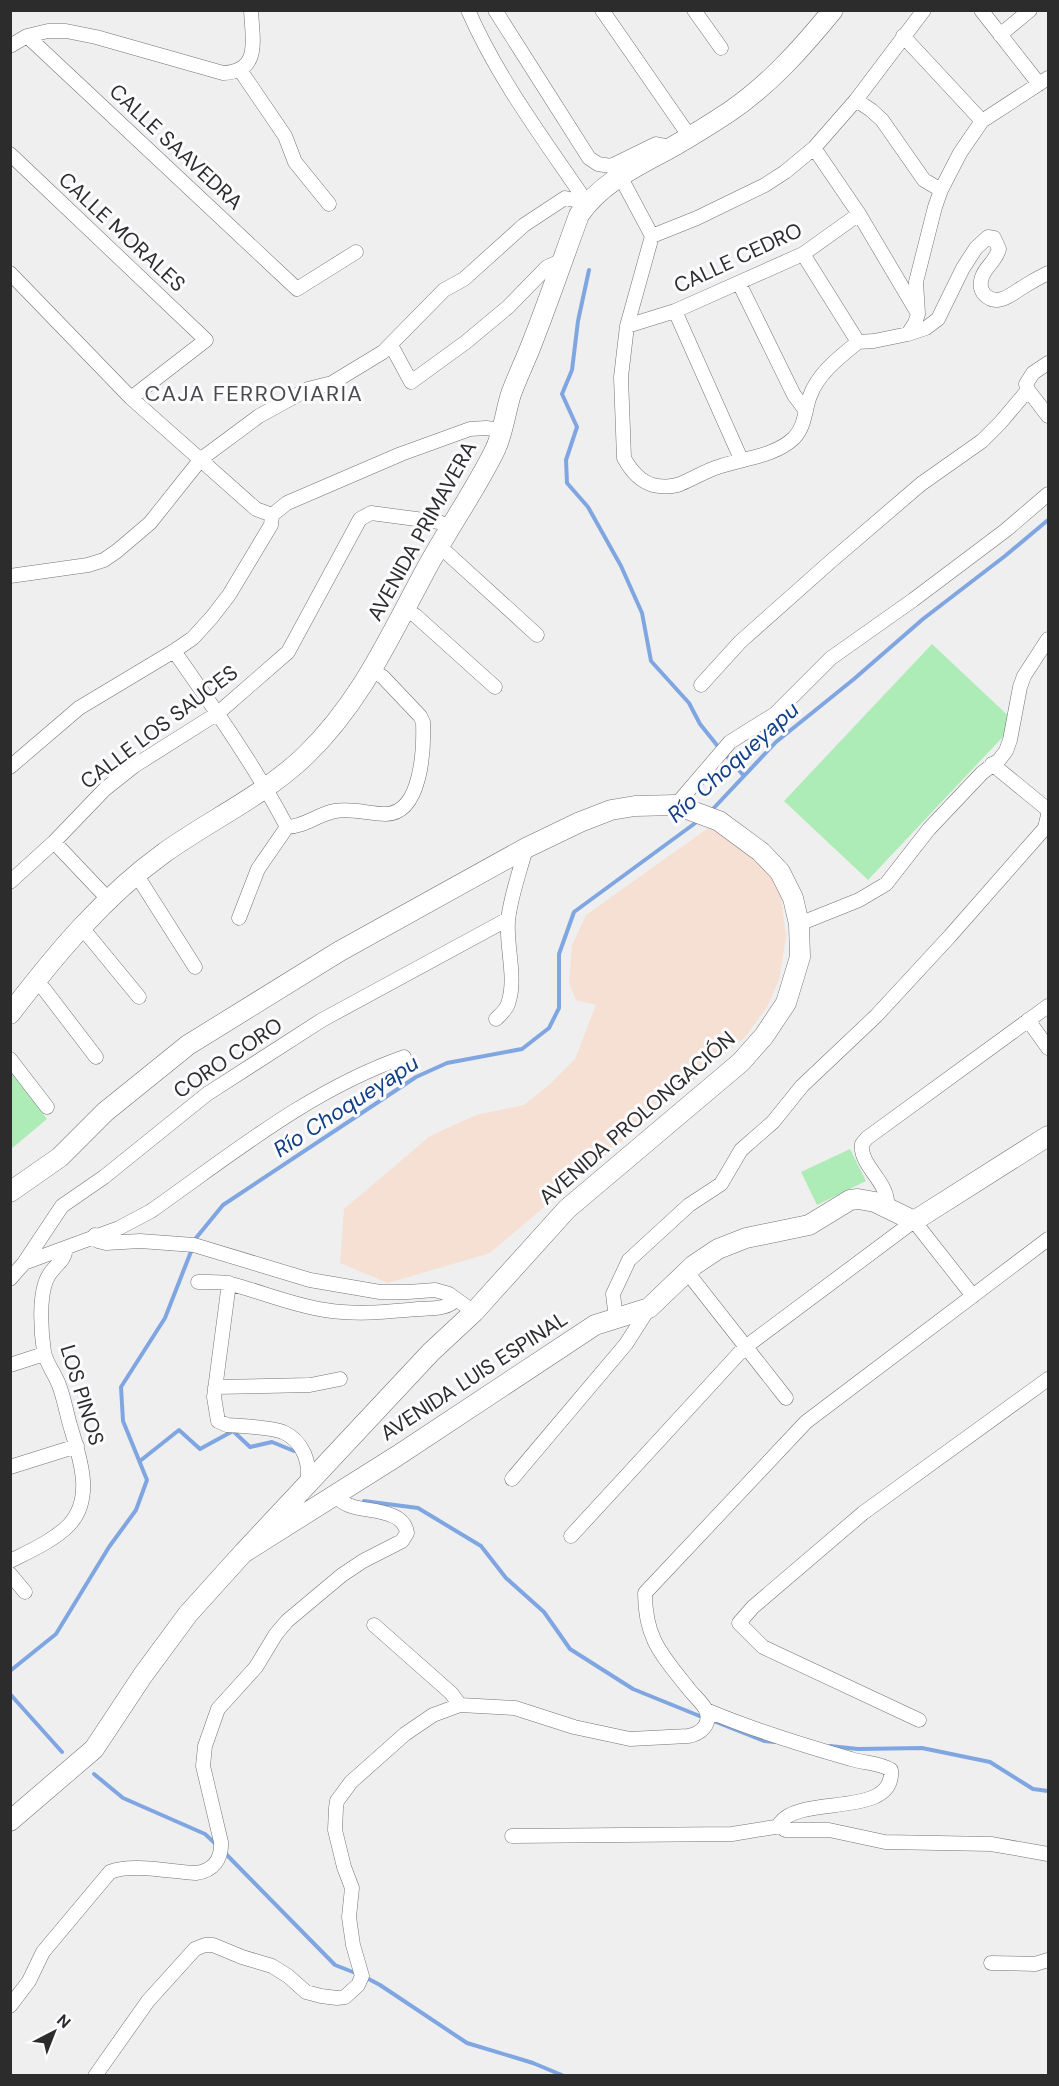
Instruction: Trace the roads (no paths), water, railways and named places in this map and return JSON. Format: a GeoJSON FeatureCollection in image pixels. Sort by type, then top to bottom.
{"type":"FeatureCollection","features":[{"type":"Feature","properties":{"kind":"street"},"geometry":{"type":"LineString","coordinates":[[10,46],[27,36],[48,31],[66,31],[96,37],[223,73],[234,72],[240,69],[252,55],[254,46],[251,10]]}},
{"type":"Feature","properties":{"kind":"street"},"geometry":{"type":"LineString","coordinates":[[468,10],[480,39],[587,203]]}},
{"type":"Feature","properties":{"kind":"street"},"geometry":{"type":"LineString","coordinates":[[495,10],[589,158],[598,164],[611,166],[656,144],[671,147]]}},
{"type":"Feature","properties":{"kind":"street"},"geometry":{"type":"LineString","coordinates":[[602,10],[690,137]]}},
{"type":"Feature","properties":{"kind":"street"},"geometry":{"type":"LineString","coordinates":[[694,10],[721,48]]}},
{"type":"Feature","properties":{"kind":"street","name":"AVENIDA PRIMAVERA"},"geometry":{"type":"LineString","coordinates":[[10,1014],[80,929],[136,874],[165,852],[265,788],[305,756],[351,703],[373,671],[438,548],[496,450],[512,394],[579,214],[587,203],[620,176],[690,137],[732,110],[769,80],[798,51],[832,10]]}},
{"type":"Feature","properties":{"kind":"street"},"geometry":{"type":"LineString","coordinates":[[652,236],[697,218],[765,185],[814,148],[856,100],[924,10]]}},
{"type":"Feature","properties":{"kind":"street"},"geometry":{"type":"LineString","coordinates":[[908,334],[918,314],[916,282],[941,190],[960,153],[982,121],[1044,81],[1000,35],[981,10]]}},
{"type":"Feature","properties":{"kind":"street"},"geometry":{"type":"LineString","coordinates":[[1000,35],[1030,10]]}},
{"type":"Feature","properties":{"kind":"street","name":"CALLE SAAVEDRA"},"geometry":{"type":"LineString","coordinates":[[27,36],[297,289],[356,252]]}},
{"type":"Feature","properties":{"kind":"street"},"geometry":{"type":"LineString","coordinates":[[903,36],[982,121]]}},
{"type":"Feature","properties":{"kind":"street"},"geometry":{"type":"LineString","coordinates":[[240,69],[285,136],[295,162],[329,204]]}},
{"type":"Feature","properties":{"kind":"street"},"geometry":{"type":"LineString","coordinates":[[856,100],[882,120],[924,180],[941,190]]}},
{"type":"Feature","properties":{"kind":"street"},"geometry":{"type":"LineString","coordinates":[[814,148],[859,214],[918,314]]}},
{"type":"Feature","properties":{"kind":"street","name":"CALLE MORALES"},"geometry":{"type":"LineString","coordinates":[[10,154],[206,340],[131,398]]}},
{"type":"Feature","properties":{"kind":"street"},"geometry":{"type":"LineString","coordinates":[[620,176],[652,236],[627,326],[621,377],[624,458],[629,468],[652,485],[679,484],[741,459],[777,450],[795,437],[804,423],[810,394],[820,377],[858,342],[908,334],[926,328],[938,319],[963,268],[976,248],[988,237],[994,238],[999,249],[996,258],[982,276],[980,285],[987,297],[1000,299],[1008,297],[1048,273]]}},
{"type":"Feature","properties":{"kind":"street"},"geometry":{"type":"LineString","coordinates":[[10,576],[78,567],[104,560],[131,541],[150,523],[201,459],[259,416],[308,389],[332,383],[391,345],[444,290],[464,279],[524,225],[565,198],[587,203]]}},
{"type":"Feature","properties":{"kind":"street","name":"CALLE CEDRO"},"geometry":{"type":"LineString","coordinates":[[627,326],[675,311],[803,254],[859,214]]}},
{"type":"Feature","properties":{"kind":"street"},"geometry":{"type":"LineString","coordinates":[[803,254],[858,342]]}},
{"type":"Feature","properties":{"kind":"street"},"geometry":{"type":"LineString","coordinates":[[391,345],[411,382],[466,342],[508,307],[547,267],[563,260]]}},
{"type":"Feature","properties":{"kind":"street"},"geometry":{"type":"LineString","coordinates":[[10,273],[131,398],[255,508],[272,515]]}},
{"type":"Feature","properties":{"kind":"street"},"geometry":{"type":"LineString","coordinates":[[739,283],[794,395],[806,411]]}},
{"type":"Feature","properties":{"kind":"street"},"geometry":{"type":"LineString","coordinates":[[675,311],[741,459]]}},
{"type":"Feature","properties":{"kind":"street"},"geometry":{"type":"LineString","coordinates":[[1048,363],[1029,378],[1026,384],[1048,416]]}},
{"type":"Feature","properties":{"kind":"street"},"geometry":{"type":"LineString","coordinates":[[701,685],[740,642],[830,561],[921,483],[982,441],[1028,390]]}},
{"type":"Feature","properties":{"kind":"street"},"geometry":{"type":"LineString","coordinates":[[10,767],[79,708],[193,638],[229,596],[271,525],[272,515],[287,503],[401,454],[470,429],[501,430]]}},
{"type":"Feature","properties":{"kind":"street"},"geometry":{"type":"LineString","coordinates":[[682,807],[730,742],[768,719],[831,658],[1006,530],[1048,494]]}},
{"type":"Feature","properties":{"kind":"street","name":"CALLE LOS SAUCES"},"geometry":{"type":"LineString","coordinates":[[10,882],[54,842],[105,789],[134,766],[218,713],[288,652],[360,519],[371,513],[439,522],[450,527]]}},
{"type":"Feature","properties":{"kind":"street"},"geometry":{"type":"LineString","coordinates":[[438,548],[447,553],[537,635]]}},
{"type":"Feature","properties":{"kind":"street"},"geometry":{"type":"LineString","coordinates":[[406,610],[416,616],[495,687]]}},
{"type":"Feature","properties":{"kind":"street"},"geometry":{"type":"LineString","coordinates":[[799,924],[859,900],[886,884],[929,829],[1006,751],[1024,676],[1048,639]]}},
{"type":"Feature","properties":{"kind":"street"},"geometry":{"type":"LineString","coordinates":[[174,651],[218,713],[271,796],[287,828]]}},
{"type":"Feature","properties":{"kind":"street"},"geometry":{"type":"LineString","coordinates":[[239,918],[258,869],[287,828],[296,827],[334,811],[350,809],[389,814],[398,811],[412,798],[418,784],[423,722],[383,677],[373,671]]}},
{"type":"Feature","properties":{"kind":"street"},"geometry":{"type":"LineString","coordinates":[[616,1318],[613,1294],[629,1260],[689,1205],[722,1184],[741,1150],[773,1122],[802,1086],[876,1016],[1045,828],[1048,812],[992,764]]}},
{"type":"Feature","properties":{"kind":"street","name":"AVENIDA PROLONGACIÓN"},"geometry":{"type":"LineString","coordinates":[[10,1192],[60,1157],[105,1112],[188,1045],[340,951],[526,848],[580,822],[611,810],[634,806],[682,807],[719,821],[754,846],[780,872],[793,898],[799,924],[800,957],[786,1003],[764,1036],[741,1062],[567,1209],[474,1312],[431,1352],[243,1553]]}},
{"type":"Feature","properties":{"kind":"street"},"geometry":{"type":"LineString","coordinates":[[54,842],[109,900]]}},
{"type":"Feature","properties":{"kind":"street"},"geometry":{"type":"LineString","coordinates":[[496,1019],[507,1006],[510,992],[512,974],[508,949],[508,919],[526,848]]}},
{"type":"Feature","properties":{"kind":"street"},"geometry":{"type":"LineString","coordinates":[[136,874],[195,967]]}},
{"type":"Feature","properties":{"kind":"street","name":"CORO CORO"},"geometry":{"type":"LineString","coordinates":[[10,1279],[24,1263],[62,1206],[104,1177],[207,1094],[322,1020],[508,919]]}},
{"type":"Feature","properties":{"kind":"street"},"geometry":{"type":"LineString","coordinates":[[80,929],[88,935],[139,997]]}},
{"type":"Feature","properties":{"kind":"street"},"geometry":{"type":"LineString","coordinates":[[35,982],[44,989],[96,1057]]}},
{"type":"Feature","properties":{"kind":"street"},"geometry":{"type":"LineString","coordinates":[[887,1207],[888,1195],[863,1156],[862,1144],[867,1138],[1048,1006]]}},
{"type":"Feature","properties":{"kind":"street"},"geometry":{"type":"LineString","coordinates":[[1028,1020],[1048,1048]]}},
{"type":"Feature","properties":{"kind":"street"},"geometry":{"type":"LineString","coordinates":[[24,1263],[66,1249],[151,1211],[265,1129],[312,1099],[359,1075],[404,1057]]}},
{"type":"Feature","properties":{"kind":"street"},"geometry":{"type":"LineString","coordinates":[[10,1059],[47,1107]]}},
{"type":"Feature","properties":{"kind":"street"},"geometry":{"type":"LineString","coordinates":[[571,1536],[744,1348],[914,1221],[1048,1137]]}},
{"type":"Feature","properties":{"kind":"street","name":"AVENIDA LUIS ESPINAL"},"geometry":{"type":"LineString","coordinates":[[10,1821],[94,1749],[143,1675],[188,1614],[243,1553],[595,1325],[649,1308],[687,1272],[718,1249],[746,1238],[809,1225],[850,1200],[865,1199],[914,1221]]}},
{"type":"Feature","properties":{"kind":"street"},"geometry":{"type":"LineString","coordinates":[[914,1221],[973,1296]]}},
{"type":"Feature","properties":{"kind":"street"},"geometry":{"type":"LineString","coordinates":[[95,1235],[99,1241],[106,1243],[140,1241],[194,1245],[310,1280],[380,1292],[435,1290],[449,1294],[474,1312]]}},
{"type":"Feature","properties":{"kind":"street"},"geometry":{"type":"LineString","coordinates":[[781,1826],[783,1819],[810,1809],[875,1797],[888,1785],[891,1770],[884,1765],[867,1764],[780,1737],[706,1710],[657,1648],[650,1633],[646,1615],[645,1593],[806,1422],[1048,1239]]}},
{"type":"Feature","properties":{"kind":"street","name":"LOS PINOS"},"geometry":{"type":"LineString","coordinates":[[10,1561],[54,1538],[70,1524],[79,1509],[83,1492],[83,1472],[77,1446],[55,1374],[44,1354],[43,1287],[49,1273],[62,1261],[66,1249]]}},
{"type":"Feature","properties":{"kind":"street"},"geometry":{"type":"LineString","coordinates":[[687,1272],[744,1348],[786,1398]]}},
{"type":"Feature","properties":{"kind":"street"},"geometry":{"type":"LineString","coordinates":[[198,1282],[229,1283],[290,1303],[324,1310],[356,1313],[436,1308],[449,1305],[456,1299]]}},
{"type":"Feature","properties":{"kind":"street"},"geometry":{"type":"LineString","coordinates":[[229,1283],[215,1387],[215,1410],[218,1421],[227,1425],[283,1432],[306,1455],[310,1470],[307,1483]]}},
{"type":"Feature","properties":{"kind":"street"},"geometry":{"type":"LineString","coordinates":[[512,1479],[626,1344],[649,1308]]}},
{"type":"Feature","properties":{"kind":"street"},"geometry":{"type":"LineString","coordinates":[[10,1365],[44,1354]]}},
{"type":"Feature","properties":{"kind":"street"},"geometry":{"type":"LineString","coordinates":[[215,1387],[310,1385],[340,1379]]}},
{"type":"Feature","properties":{"kind":"street"},"geometry":{"type":"LineString","coordinates":[[920,1720],[763,1647],[739,1623],[753,1607],[863,1513],[1048,1379]]}},
{"type":"Feature","properties":{"kind":"street"},"geometry":{"type":"LineString","coordinates":[[10,1467],[77,1446]]}},
{"type":"Feature","properties":{"kind":"street"},"geometry":{"type":"LineString","coordinates":[[10,2006],[29,1981],[43,1952],[110,1872],[116,1869],[134,1869],[196,1873],[213,1867],[218,1860],[221,1842],[203,1756],[218,1710],[256,1667],[268,1645],[287,1621],[342,1575],[402,1541],[407,1533],[403,1522],[394,1516],[353,1507],[334,1496]]}},
{"type":"Feature","properties":{"kind":"street"},"geometry":{"type":"LineString","coordinates":[[10,1574],[25,1592]]}},
{"type":"Feature","properties":{"kind":"street"},"geometry":{"type":"LineString","coordinates":[[374,1625],[451,1692],[460,1706]]}},
{"type":"Feature","properties":{"kind":"street"},"geometry":{"type":"LineString","coordinates":[[95,2076],[148,2001],[195,1949],[201,1946],[213,1945],[272,1966],[281,1970],[298,1986],[311,1994],[338,1998],[351,1994],[362,1976],[353,1945],[349,1917],[352,1888],[335,1830],[337,1801],[351,1782],[405,1734],[433,1715],[460,1706],[516,1708],[574,1727],[630,1739],[696,1734],[704,1730],[707,1724],[706,1710]]}},
{"type":"Feature","properties":{"kind":"street"},"geometry":{"type":"LineString","coordinates":[[512,1836],[732,1834],[781,1826]]}},
{"type":"Feature","properties":{"kind":"street"},"geometry":{"type":"LineString","coordinates":[[781,1826],[785,1830],[830,1830],[885,1842],[991,1844],[1048,1854]]}},
{"type":"Feature","properties":{"kind":"street"},"geometry":{"type":"LineString","coordinates":[[991,1963],[1035,1964],[1048,1960]]}},
{"type":"Feature","properties":{"kind":"waterway"},"geometry":{"type":"LineString","coordinates":[[589,270],[578,321],[572,370],[562,394],[577,427],[566,460],[567,483],[588,507],[621,566],[642,613],[651,661],[689,703],[700,724],[720,749]]}},
{"type":"Feature","properties":{"kind":"waterway","name":"Río Choqueyapu"},"geometry":{"type":"LineString","coordinates":[[711,811],[776,742],[923,619],[1048,520]]}},
{"type":"Feature","properties":{"kind":"waterway"},"geometry":{"type":"LineString","coordinates":[[725,754],[744,776]]}},
{"type":"Feature","properties":{"kind":"waterway","name":"Río Choqueyapu"},"geometry":{"type":"LineString","coordinates":[[195,1242],[223,1205],[416,1077],[447,1063],[522,1049],[549,1028],[559,1008],[559,954],[574,912],[698,821]]}},
{"type":"Feature","properties":{"kind":"waterway","name":"Río Choqueyapu"},"geometry":{"type":"LineString","coordinates":[[10,1671],[56,1634],[109,1547],[136,1510],[147,1480],[123,1421],[121,1387],[165,1318],[192,1249]]}},
{"type":"Feature","properties":{"kind":"waterway"},"geometry":{"type":"LineString","coordinates":[[140,1461],[179,1430],[200,1449],[233,1431],[250,1447],[272,1442],[294,1451]]}},
{"type":"Feature","properties":{"kind":"waterway"},"geometry":{"type":"LineString","coordinates":[[364,1501],[418,1508],[481,1546],[506,1578],[544,1612],[570,1649],[633,1689],[702,1717]]}},
{"type":"Feature","properties":{"kind":"waterway"},"geometry":{"type":"LineString","coordinates":[[10,1694],[62,1752]]}},
{"type":"Feature","properties":{"kind":"waterway"},"geometry":{"type":"LineString","coordinates":[[711,1720],[764,1741],[775,1742]]}},
{"type":"Feature","properties":{"kind":"waterway"},"geometry":{"type":"LineString","coordinates":[[830,1746],[858,1749],[922,1748],[990,1762],[1033,1789],[1048,1791]]}},
{"type":"Feature","properties":{"kind":"waterway"},"geometry":{"type":"LineString","coordinates":[[94,1774],[123,1798],[205,1834],[218,1846]]}},
{"type":"Feature","properties":{"kind":"waterway"},"geometry":{"type":"LineString","coordinates":[[223,1851],[335,1965],[358,1974]]}},
{"type":"Feature","properties":{"kind":"waterway"},"geometry":{"type":"LineString","coordinates":[[365,1977],[467,2043],[533,2063],[564,2076]]}},
{"type":"Feature","properties":{"kind":"district","name":"CAJA FERROVIARIA"},"geometry":{"type":"Point","coordinates":[254,393]}}]}
